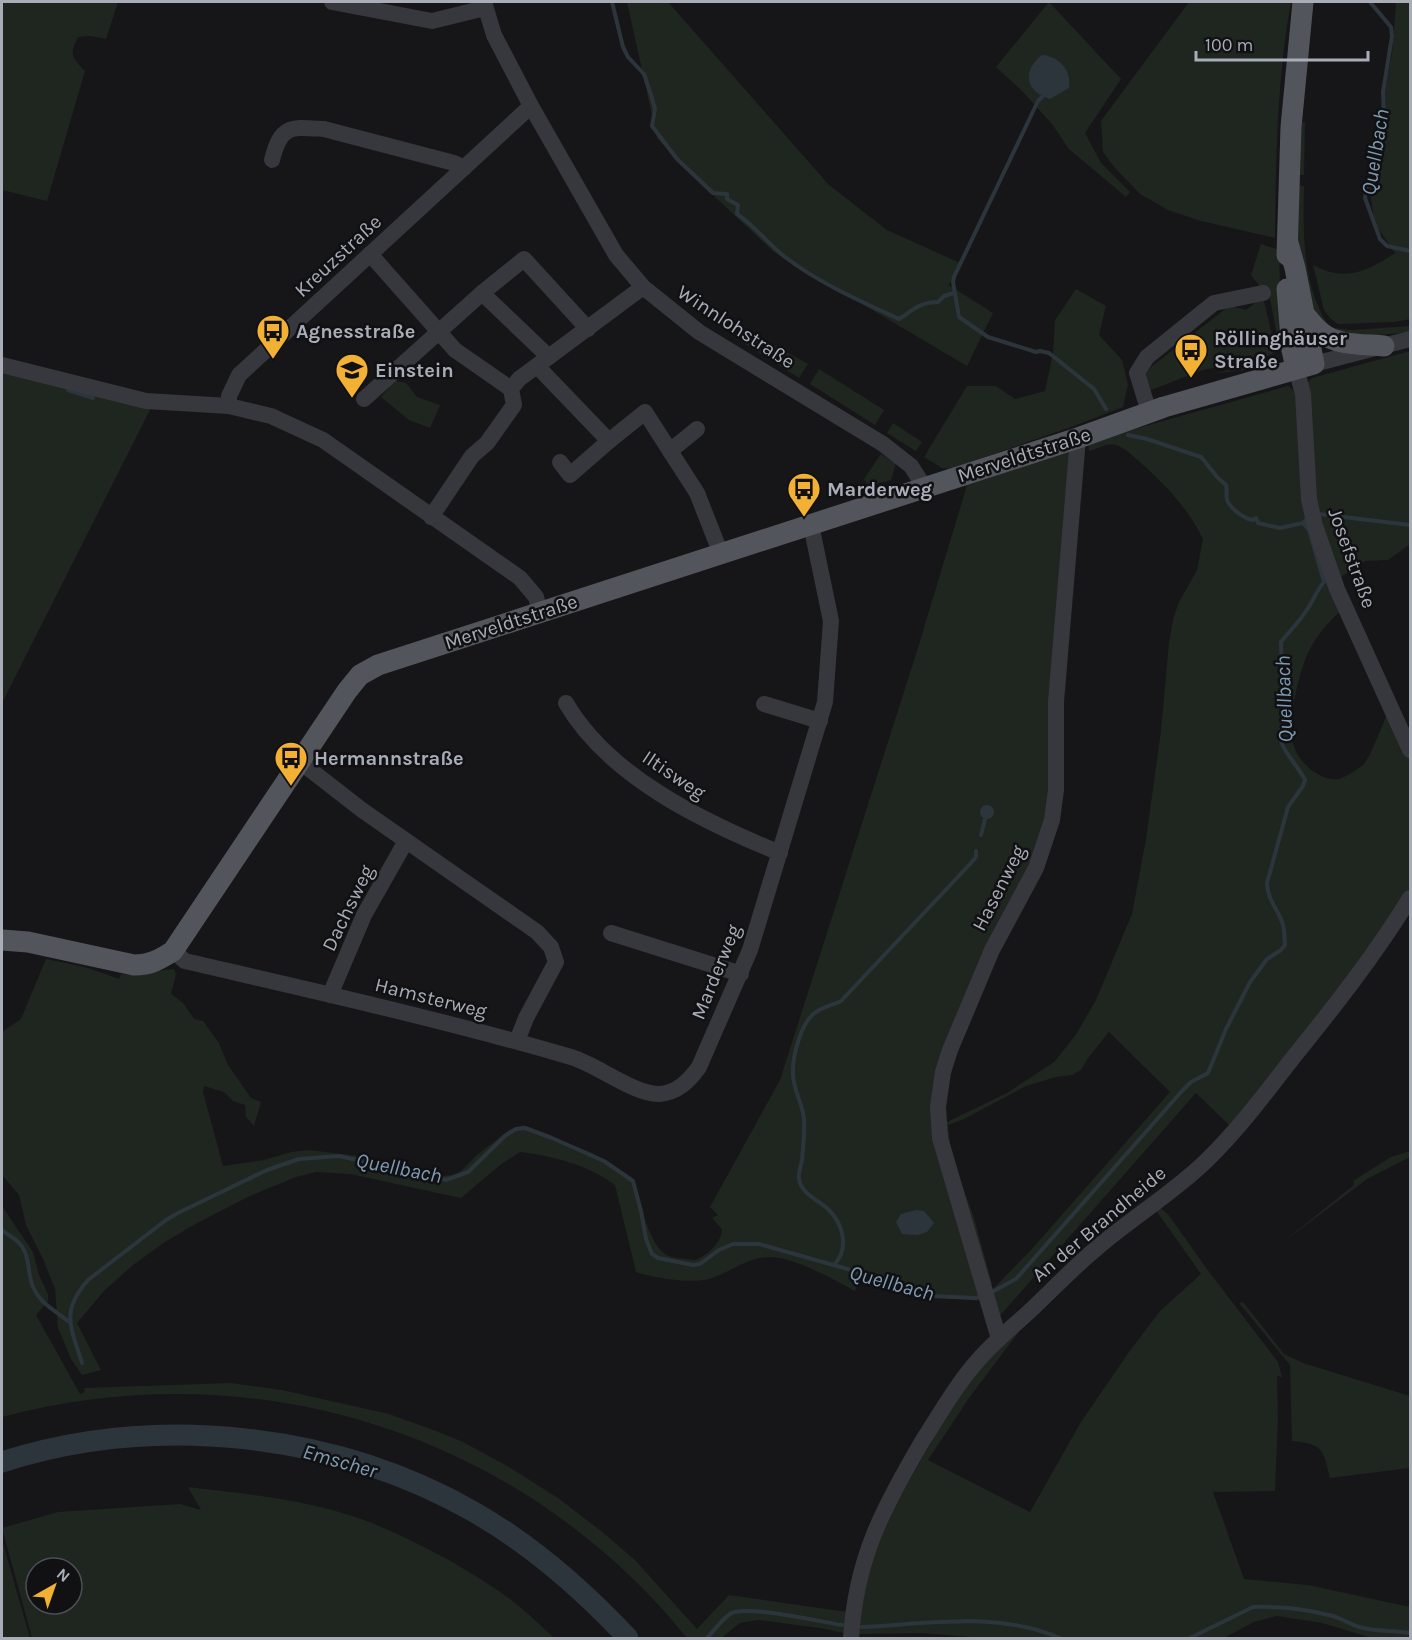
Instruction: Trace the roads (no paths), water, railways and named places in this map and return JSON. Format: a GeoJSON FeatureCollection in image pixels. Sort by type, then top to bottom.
{"type":"FeatureCollection","features":[{"type":"Feature","properties":{"kind":"main road"},"geometry":{"type":"LineString","coordinates":[[1303,2],[1292,117],[1286,264],[1292,351],[1305,366]]}},
{"type":"Feature","properties":{"kind":"main road"},"geometry":{"type":"LineString","coordinates":[[1288,243],[1303,313],[1305,366]]}},
{"type":"Feature","properties":{"kind":"main road"},"geometry":{"type":"LineString","coordinates":[[1303,313],[1321,333],[1329,338],[1384,346]]}},
{"type":"Feature","properties":{"kind":"main road","name":"Merveldtstraße"},"geometry":{"type":"LineString","coordinates":[[173,951],[299,761],[360,675],[378,665],[1078,438],[1149,412],[1305,366]]}},
{"type":"Feature","properties":{"kind":"main road"},"geometry":{"type":"LineString","coordinates":[[2,940],[28,942],[134,965],[155,962],[173,951]]}},
{"type":"Feature","properties":{"kind":"street"},"geometry":{"type":"LineString","coordinates":[[332,2],[432,21],[484,5]]}},
{"type":"Feature","properties":{"kind":"street","name":"Winnlohstraße"},"geometry":{"type":"LineString","coordinates":[[484,5],[494,36],[531,106],[616,255],[643,287],[699,332],[883,444],[911,466],[925,488]]}},
{"type":"Feature","properties":{"kind":"street","name":"Kreuzstraße"},"geometry":{"type":"LineString","coordinates":[[229,406],[230,396],[239,375],[531,106]]}},
{"type":"Feature","properties":{"kind":"street"},"geometry":{"type":"LineString","coordinates":[[272,160],[278,139],[292,128],[301,128],[334,132],[454,163],[464,168]]}},
{"type":"Feature","properties":{"kind":"street"},"geometry":{"type":"LineString","coordinates":[[370,254],[455,350],[511,389],[514,405],[487,443],[472,456],[431,517]]}},
{"type":"Feature","properties":{"kind":"street"},"geometry":{"type":"LineString","coordinates":[[364,399],[407,362],[438,331],[524,259],[588,329]]}},
{"type":"Feature","properties":{"kind":"street"},"geometry":{"type":"LineString","coordinates":[[511,389],[519,379],[643,287]]}},
{"type":"Feature","properties":{"kind":"street"},"geometry":{"type":"LineString","coordinates":[[482,293],[609,441]]}},
{"type":"Feature","properties":{"kind":"street"},"geometry":{"type":"LineString","coordinates":[[1149,412],[1137,373],[1146,357],[1214,303],[1263,293]]}},
{"type":"Feature","properties":{"kind":"street","name":"Merveldtstraße"},"geometry":{"type":"LineString","coordinates":[[1305,366],[1410,339]]}},
{"type":"Feature","properties":{"kind":"street"},"geometry":{"type":"LineString","coordinates":[[2,365],[146,401],[229,406],[271,416],[322,440],[520,578],[536,597],[540,612]]}},
{"type":"Feature","properties":{"kind":"street","name":"Josefstraße"},"geometry":{"type":"LineString","coordinates":[[1305,366],[1303,394],[1309,500],[1315,526],[1337,589],[1410,750]]}},
{"type":"Feature","properties":{"kind":"street"},"geometry":{"type":"LineString","coordinates":[[560,462],[570,475],[645,412],[697,492],[721,554]]}},
{"type":"Feature","properties":{"kind":"street"},"geometry":{"type":"LineString","coordinates":[[670,451],[697,429]]}},
{"type":"Feature","properties":{"kind":"street","name":"Hasenweg"},"geometry":{"type":"LineString","coordinates":[[999,1340],[940,1138],[938,1107],[943,1072],[961,1022],[992,950],[1036,868],[1052,820],[1056,790],[1056,702],[1078,438]]}},
{"type":"Feature","properties":{"kind":"street","name":"Marderweg"},"geometry":{"type":"LineString","coordinates":[[675,1090],[689,1080],[699,1067],[741,974],[825,702],[831,621],[811,525]]}},
{"type":"Feature","properties":{"kind":"street","name":"Iltisweg"},"geometry":{"type":"LineString","coordinates":[[566,703],[575,719],[595,741],[658,793],[703,820],[780,853]]}},
{"type":"Feature","properties":{"kind":"street"},"geometry":{"type":"LineString","coordinates":[[764,704],[820,721]]}},
{"type":"Feature","properties":{"kind":"street"},"geometry":{"type":"LineString","coordinates":[[299,761],[406,841],[537,932],[551,947],[556,962],[526,1018],[517,1041]]}},
{"type":"Feature","properties":{"kind":"street","name":"Dachsweg"},"geometry":{"type":"LineString","coordinates":[[330,995],[364,915],[406,841]]}},
{"type":"Feature","properties":{"kind":"street","name":"An der Brandheide"},"geometry":{"type":"LineString","coordinates":[[850,1638],[860,1572],[872,1538],[891,1494],[957,1387],[980,1358],[1095,1250],[1208,1159],[1245,1118],[1344,994],[1375,953],[1410,898]]}},
{"type":"Feature","properties":{"kind":"street"},"geometry":{"type":"LineString","coordinates":[[611,933],[741,974]]}},
{"type":"Feature","properties":{"kind":"street","name":"Hamsterweg"},"geometry":{"type":"LineString","coordinates":[[173,951],[185,961],[517,1041],[579,1059],[640,1090],[658,1094],[675,1090]]}},
{"type":"Feature","properties":{"kind":"waterway"},"geometry":{"type":"LineString","coordinates":[[612,2],[623,47],[628,57],[644,74],[651,95],[655,109],[652,126],[677,159],[713,193],[727,194],[727,199],[738,205],[737,214],[779,252],[826,283],[899,319],[921,305],[938,302],[944,296],[954,293]]}},
{"type":"Feature","properties":{"kind":"waterway","name":"Quellbach"},"geometry":{"type":"LineString","coordinates":[[1370,2],[1391,27],[1392,36],[1383,92],[1384,119],[1374,147],[1373,167],[1368,179],[1365,198],[1380,239],[1387,246],[1410,251]]}},
{"type":"Feature","properties":{"kind":"waterway"},"geometry":{"type":"LineString","coordinates":[[1042,97],[1038,101],[954,277],[959,317],[988,337],[1036,352],[1049,353],[1094,389],[1106,409]]}},
{"type":"Feature","properties":{"kind":"waterway"},"geometry":{"type":"LineString","coordinates":[[68,390],[93,398]]}},
{"type":"Feature","properties":{"kind":"waterway"},"geometry":{"type":"LineString","coordinates":[[1128,435],[1201,457],[1226,485],[1227,498],[1234,510],[1246,518],[1253,520],[1256,518],[1258,523],[1280,528],[1303,523]]}},
{"type":"Feature","properties":{"kind":"waterway","name":"Quellbach"},"geometry":{"type":"LineString","coordinates":[[1319,514],[1410,525]]}},
{"type":"Feature","properties":{"kind":"waterway","name":"Quellbach"},"geometry":{"type":"LineString","coordinates":[[990,1293],[1016,1279],[1182,1091],[1191,1082],[1208,1073],[1226,1029],[1250,982],[1267,959],[1285,945],[1283,925],[1269,895],[1267,883],[1288,807],[1305,780],[1284,748],[1281,739],[1282,721],[1288,707],[1282,680],[1281,642],[1311,604],[1324,582],[1309,530],[1303,523],[1308,518]]}},
{"type":"Feature","properties":{"kind":"waterway"},"geometry":{"type":"LineString","coordinates":[[981,835],[985,819]]}},
{"type":"Feature","properties":{"kind":"waterway"},"geometry":{"type":"LineString","coordinates":[[834,1265],[842,1251],[840,1228],[833,1214],[806,1192],[799,1179],[804,1119],[793,1074],[798,1040],[811,1017],[819,1010],[841,1001],[971,863],[976,857],[976,851]]}},
{"type":"Feature","properties":{"kind":"waterway","name":"Quellbach"},"geometry":{"type":"LineString","coordinates":[[82,1363],[70,1320],[74,1301],[79,1291],[88,1280],[178,1213],[267,1170],[299,1159],[339,1156],[446,1180],[468,1172],[506,1135],[516,1129],[525,1128],[604,1161],[633,1181],[646,1239],[652,1254],[658,1258],[693,1265],[700,1264],[719,1250],[733,1244],[759,1244],[844,1268],[929,1296],[976,1298],[983,1295]]}},
{"type":"Feature","properties":{"kind":"waterway"},"geometry":{"type":"LineString","coordinates":[[2,1230],[22,1246],[37,1294],[68,1321]]}},
{"type":"Feature","properties":{"kind":"waterway","name":"Emscher"},"geometry":{"type":"LineString","coordinates":[[2,1462],[60,1447],[121,1438],[182,1435],[243,1439],[303,1448],[363,1464],[420,1485],[495,1525],[556,1569],[628,1638]]}},
{"type":"Feature","properties":{"kind":"waterway"},"geometry":{"type":"LineString","coordinates":[[1190,1638],[1253,1607],[1303,1610],[1333,1616],[1365,1629],[1410,1633]]}},
{"type":"Feature","properties":{"kind":"waterway"},"geometry":{"type":"LineString","coordinates":[[707,1638],[727,1616],[738,1611],[766,1612],[842,1625]]}},
{"type":"Feature","properties":{"kind":"waterway"},"geometry":{"type":"LineString","coordinates":[[861,1627],[962,1621],[987,1622],[1012,1624],[1060,1638]]}},
{"type":"Feature","properties":{"kind":"place","name":"Agnesstraße"},"geometry":{"type":"Point","coordinates":[273,360]}},
{"type":"Feature","properties":{"kind":"place","name":"Röllinghäuser Straße"},"geometry":{"type":"Point","coordinates":[1191,379]}},
{"type":"Feature","properties":{"kind":"place","name":"Einstein"},"geometry":{"type":"Point","coordinates":[352,399]}},
{"type":"Feature","properties":{"kind":"place","name":"Marderweg"},"geometry":{"type":"Point","coordinates":[804,518]}},
{"type":"Feature","properties":{"kind":"place","name":"Hermannstraße"},"geometry":{"type":"Point","coordinates":[291,787]}}]}
